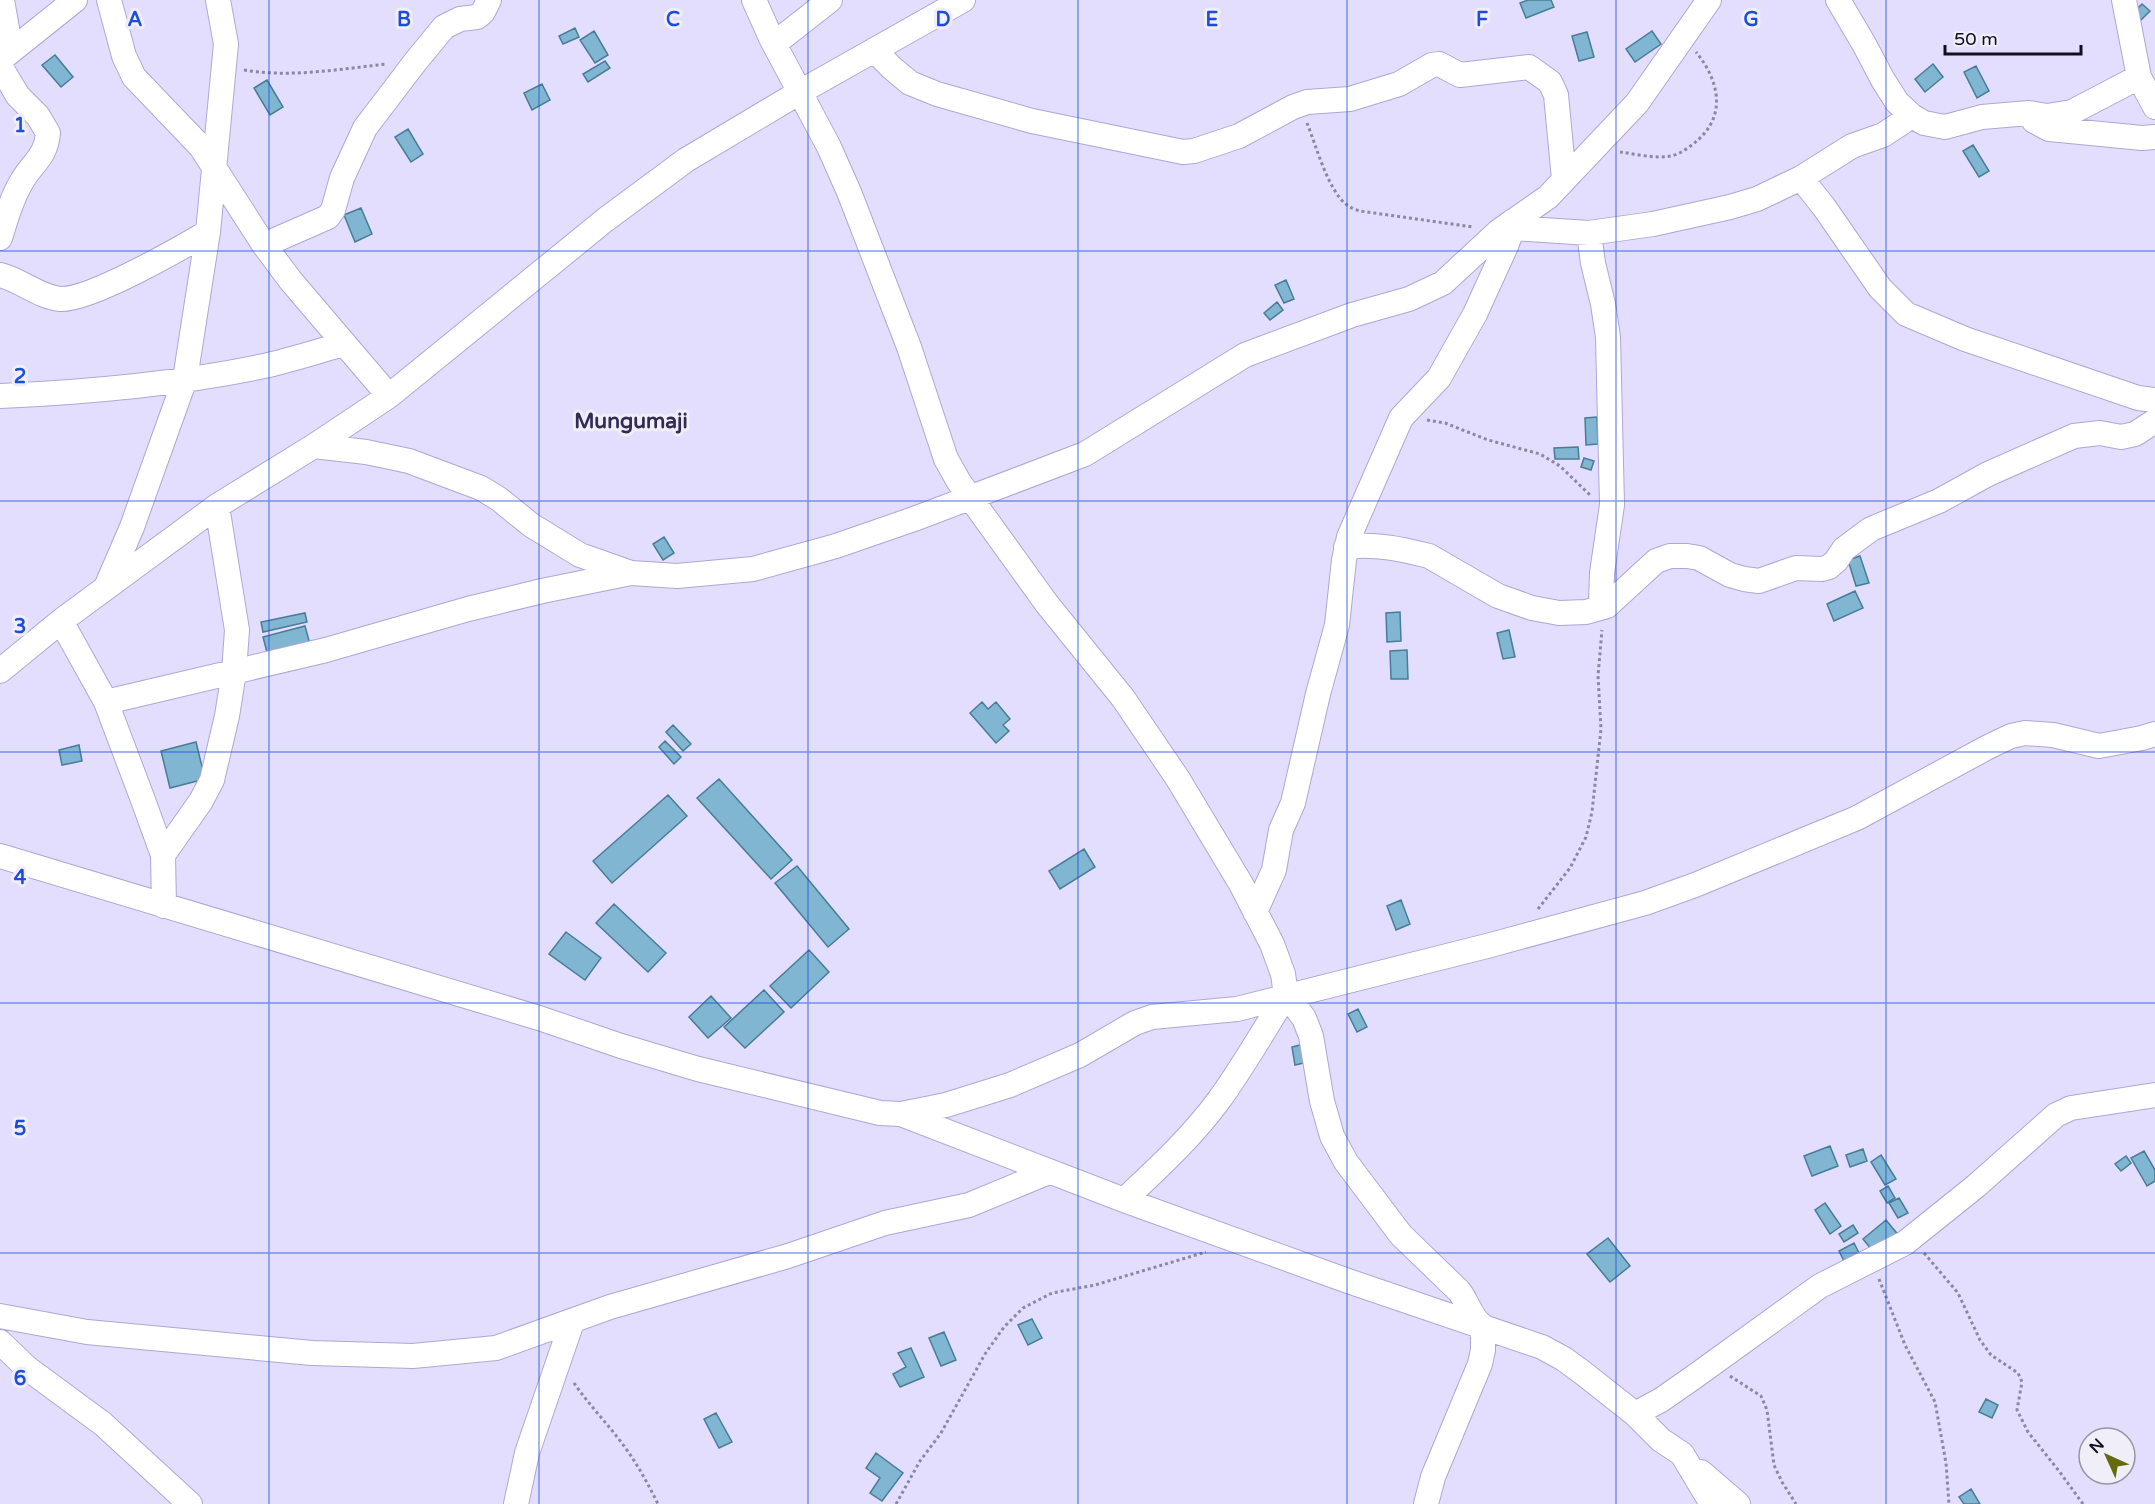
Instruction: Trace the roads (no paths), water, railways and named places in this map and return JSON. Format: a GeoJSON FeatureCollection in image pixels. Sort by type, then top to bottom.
{"type":"FeatureCollection","features":[{"type":"Feature","properties":{"kind":"street"},"geometry":{"type":"LineString","coordinates":[[0,238],[11,202],[22,180],[45,151],[48,133],[38,116],[18,96],[1,61],[8,34],[2,0]]}},
{"type":"Feature","properties":{"kind":"street"},"geometry":{"type":"LineString","coordinates":[[1,61],[75,0]]}},
{"type":"Feature","properties":{"kind":"street"},"geometry":{"type":"LineString","coordinates":[[109,0],[124,56],[134,77],[201,147],[264,245],[291,281],[389,396]]}},
{"type":"Feature","properties":{"kind":"street"},"geometry":{"type":"LineString","coordinates":[[106,588],[132,527],[185,379],[208,232],[224,67],[226,44],[218,0]]}},
{"type":"Feature","properties":{"kind":"street"},"geometry":{"type":"LineString","coordinates":[[264,245],[328,217],[333,210],[355,145],[365,128],[444,27],[460,19],[477,17],[483,12],[489,0]]}},
{"type":"Feature","properties":{"kind":"street"},"geometry":{"type":"LineString","coordinates":[[754,0],[774,44],[829,147],[849,192],[909,347],[946,459],[958,482],[1047,604],[1123,698],[1159,751],[1241,884],[1272,944],[1286,995],[1304,1018],[1311,1036],[1322,1101],[1332,1136],[1346,1162],[1401,1235],[1459,1291],[1475,1321],[1482,1326]]}},
{"type":"Feature","properties":{"kind":"street"},"geometry":{"type":"LineString","coordinates":[[774,44],[830,0]]}},
{"type":"Feature","properties":{"kind":"street"},"geometry":{"type":"LineString","coordinates":[[0,670],[61,621],[217,506],[389,396],[614,214],[686,160],[800,92],[963,0]]}},
{"type":"Feature","properties":{"kind":"street"},"geometry":{"type":"LineString","coordinates":[[106,702],[326,650],[468,609],[543,591],[632,573],[677,576],[753,569],[836,546],[914,519],[1085,454],[1245,355],[1352,315],[1409,299],[1448,279],[1508,227],[1548,197],[1637,103],[1709,0]]}},
{"type":"Feature","properties":{"kind":"street"},"geometry":{"type":"LineString","coordinates":[[1838,0],[1897,102],[1912,116],[1924,123],[1945,127],[1982,117],[2029,113],[2047,116],[2072,112],[2139,77]]}},
{"type":"Feature","properties":{"kind":"street"},"geometry":{"type":"LineString","coordinates":[[2124,0],[2139,77],[2155,107]]}},
{"type":"Feature","properties":{"kind":"street"},"geometry":{"type":"LineString","coordinates":[[874,50],[910,82],[937,94],[1032,121],[1183,152],[1194,151],[1239,136],[1300,104],[1350,99],[1399,84],[1432,65],[1439,64],[1460,75],[1528,66],[1550,82],[1556,95],[1564,179]]}},
{"type":"Feature","properties":{"kind":"street"},"geometry":{"type":"LineString","coordinates":[[2029,113],[2036,124],[2049,129],[2142,138],[2155,137]]}},
{"type":"Feature","properties":{"kind":"street"},"geometry":{"type":"LineString","coordinates":[[1508,227],[1589,233],[1653,224],[1719,210],[1757,199],[1801,178],[1852,146],[1883,135],[1912,116]]}},
{"type":"Feature","properties":{"kind":"street"},"geometry":{"type":"LineString","coordinates":[[1801,178],[1880,288],[1906,314],[1965,339],[2034,364],[2138,398],[2155,400]]}},
{"type":"Feature","properties":{"kind":"street"},"geometry":{"type":"LineString","coordinates":[[1255,912],[1274,870],[1281,830],[1293,803],[1318,694],[1337,625],[1346,547],[1401,418],[1439,378],[1494,276],[1508,227]]}},
{"type":"Feature","properties":{"kind":"street"},"geometry":{"type":"LineString","coordinates":[[0,275],[12,278],[51,297],[62,299],[81,296],[170,255],[208,232]]}},
{"type":"Feature","properties":{"kind":"street"},"geometry":{"type":"LineString","coordinates":[[1589,233],[1608,337],[1611,513],[1601,588],[1601,603],[1604,607]]}},
{"type":"Feature","properties":{"kind":"street"},"geometry":{"type":"LineString","coordinates":[[0,396],[62,393],[185,379],[267,365],[344,344]]}},
{"type":"Feature","properties":{"kind":"street"},"geometry":{"type":"LineString","coordinates":[[1346,547],[1360,545],[1390,547],[1429,556],[1498,596],[1545,611],[1586,612],[1604,607],[1656,561],[1670,556],[1699,558],[1743,579],[1759,581],[1796,568],[1829,567],[1844,549],[1871,529],[1939,501],[2008,465],[2074,436],[2100,433],[2121,436],[2135,434],[2155,421]]}},
{"type":"Feature","properties":{"kind":"street"},"geometry":{"type":"LineString","coordinates":[[314,446],[366,452],[409,461],[481,488],[499,499],[531,525],[580,555],[632,573]]}},
{"type":"Feature","properties":{"kind":"street"},"geometry":{"type":"LineString","coordinates":[[163,855],[201,801],[212,780],[227,716],[234,672],[237,630],[217,506]]}},
{"type":"Feature","properties":{"kind":"street"},"geometry":{"type":"LineString","coordinates":[[61,621],[106,702],[163,855],[164,906]]}},
{"type":"Feature","properties":{"kind":"street"},"geometry":{"type":"LineString","coordinates":[[0,855],[698,1069],[880,1113],[901,1114],[946,1105],[1010,1085],[1080,1055],[1135,1023],[1152,1017],[1225,1011],[1496,944],[1655,899],[1857,818],[2011,736],[2025,733],[2053,735],[2099,746],[2155,734]]}},
{"type":"Feature","properties":{"kind":"street"},"geometry":{"type":"LineString","coordinates":[[1124,1200],[1200,1124],[1219,1100],[1286,995]]}},
{"type":"Feature","properties":{"kind":"street"},"geometry":{"type":"LineString","coordinates":[[1635,1413],[1660,1400],[1820,1286],[1911,1239],[1976,1186],[2056,1115],[2071,1108],[2155,1095]]}},
{"type":"Feature","properties":{"kind":"street"},"geometry":{"type":"LineString","coordinates":[[901,1114],[1124,1200],[1348,1281],[1542,1347],[1564,1359],[1635,1413],[1661,1440],[1682,1454],[1738,1504]]}},
{"type":"Feature","properties":{"kind":"street"},"geometry":{"type":"LineString","coordinates":[[0,1316],[87,1332],[312,1353],[413,1356],[496,1348],[610,1307],[788,1256],[885,1223],[969,1204],[1049,1172]]}},
{"type":"Feature","properties":{"kind":"street"},"geometry":{"type":"LineString","coordinates":[[516,1504],[527,1453],[557,1359],[572,1322]]}},
{"type":"Feature","properties":{"kind":"street"},"geometry":{"type":"LineString","coordinates":[[1426,1504],[1434,1477],[1480,1364],[1483,1350],[1482,1326]]}},
{"type":"Feature","properties":{"kind":"street"},"geometry":{"type":"LineString","coordinates":[[0,1342],[27,1368],[103,1424],[190,1504]]}},
{"type":"Feature","properties":{"kind":"street"},"geometry":{"type":"LineString","coordinates":[[1682,1454],[1712,1504]]}},
{"type":"Feature","properties":{"kind":"district","name":"Mungumaji"},"geometry":{"type":"Point","coordinates":[631,421]}}]}
